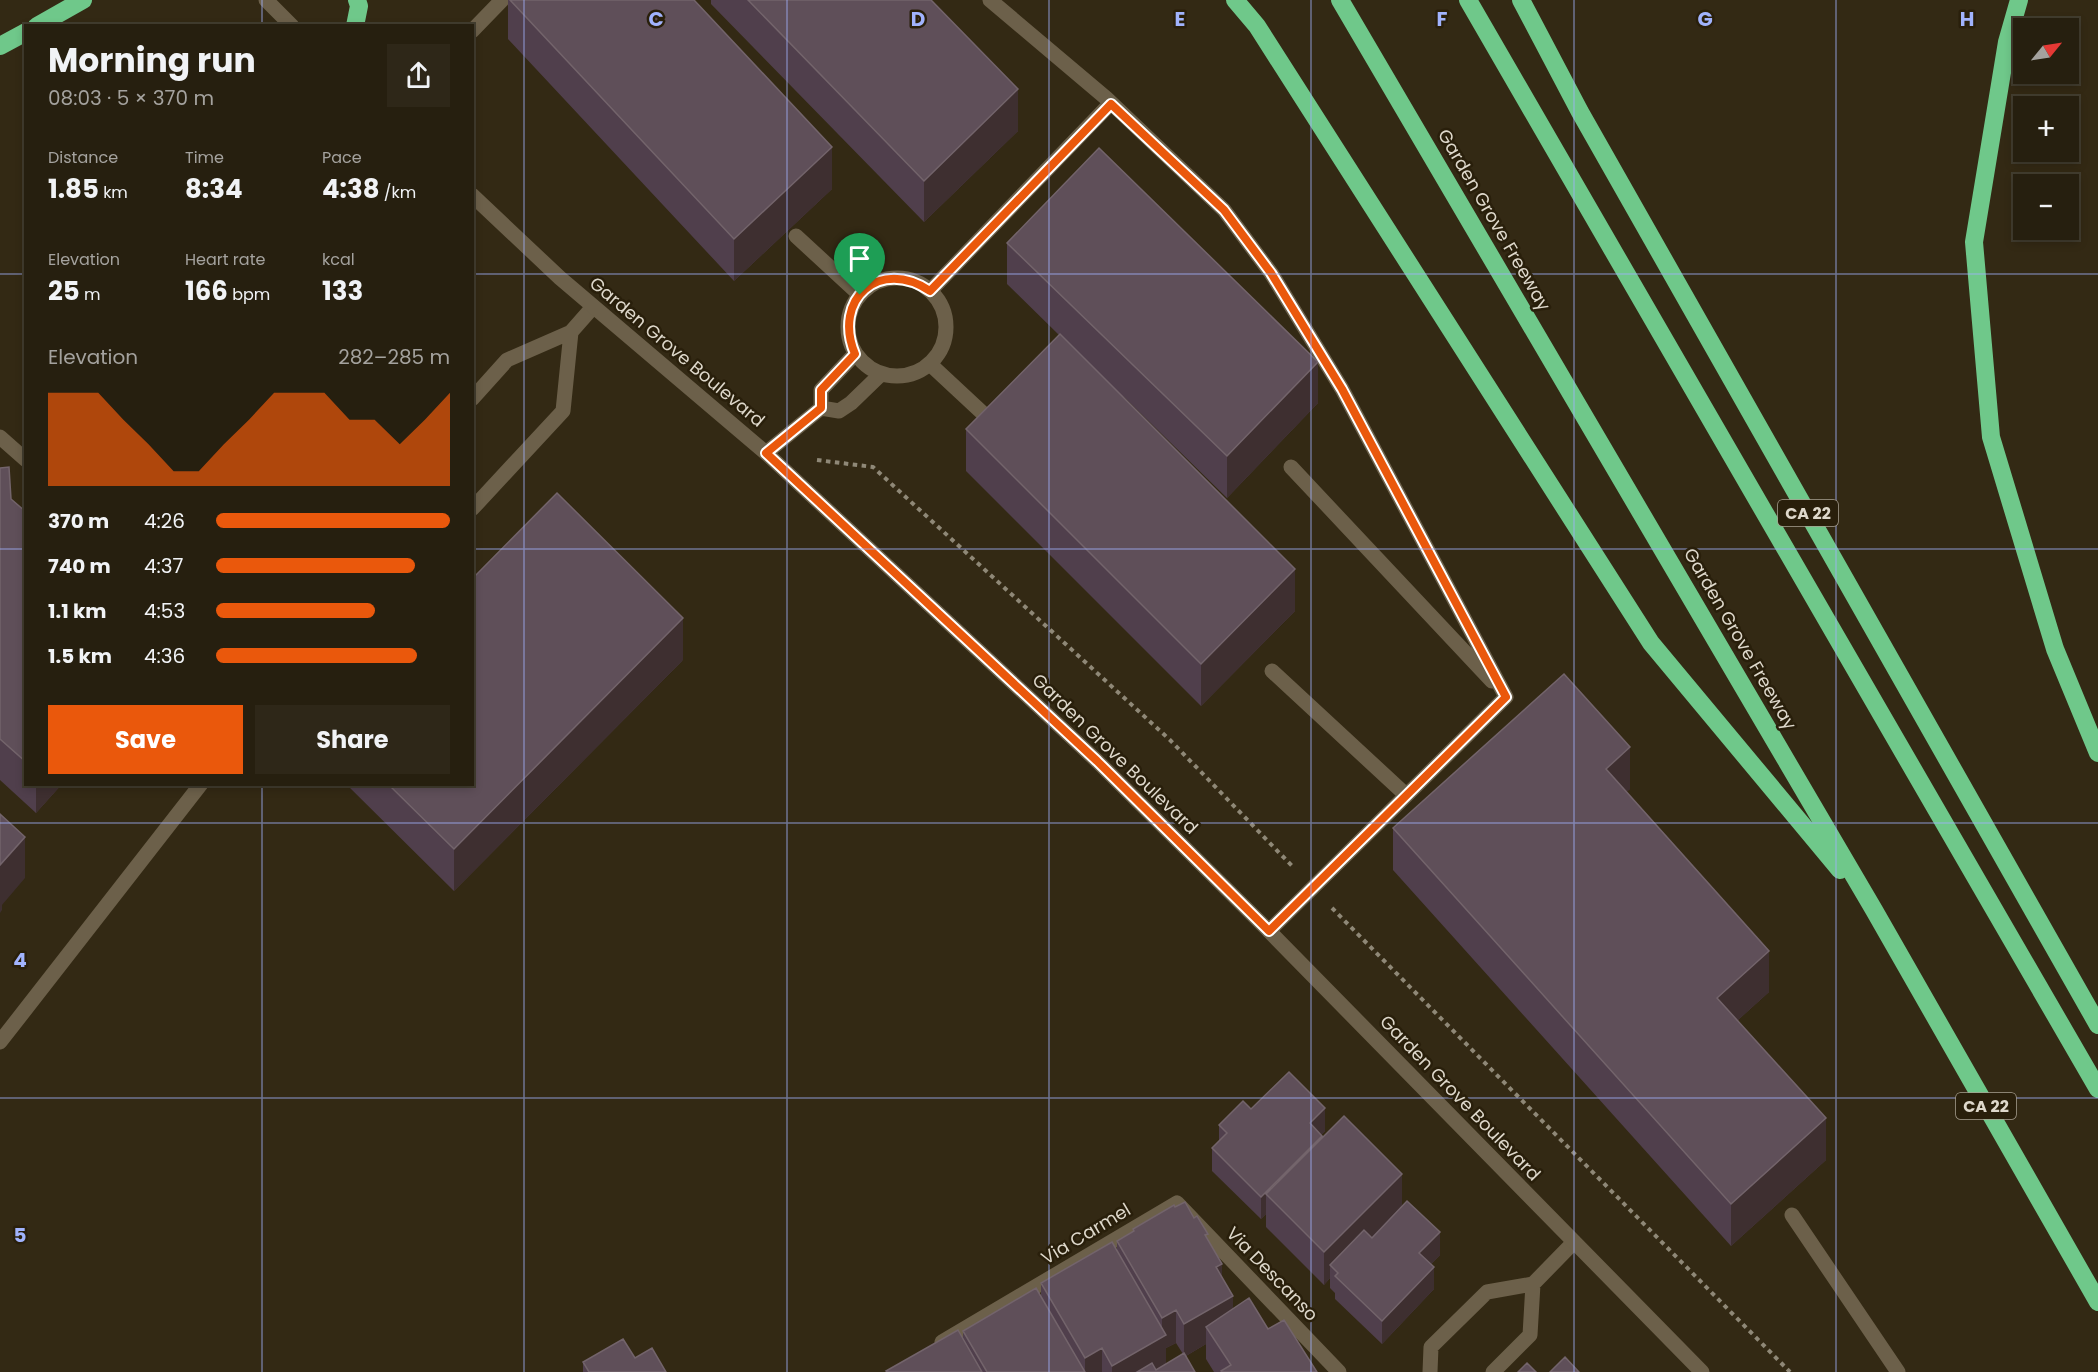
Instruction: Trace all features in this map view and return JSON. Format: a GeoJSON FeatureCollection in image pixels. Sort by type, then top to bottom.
{"type":"FeatureCollection","features":[{"type":"Feature","properties":{"kind":"highway"},"geometry":{"type":"LineString","coordinates":[[41,24],[83,0]]}},
{"type":"Feature","properties":{"kind":"highway"},"geometry":{"type":"LineString","coordinates":[[355,24],[359,6],[357,0]]}},
{"type":"Feature","properties":{"kind":"highway"},"geometry":{"type":"LineString","coordinates":[[1235,0],[1257,26],[1651,643],[1874,910]]}},
{"type":"Feature","properties":{"kind":"highway","name":"Garden Grove Freeway"},"geometry":{"type":"LineString","coordinates":[[1340,0],[1874,910],[2098,1302]]}},
{"type":"Feature","properties":{"kind":"highway"},"geometry":{"type":"LineString","coordinates":[[1468,0],[2098,1089]]}},
{"type":"Feature","properties":{"kind":"highway","name":"CA 22"},"geometry":{"type":"LineString","coordinates":[[1521,0],[1580,112],[2098,1025]]}},
{"type":"Feature","properties":{"kind":"highway"},"geometry":{"type":"LineString","coordinates":[[2019,0],[2007,42],[1974,242],[1991,437],[2055,649],[2098,753]]}},
{"type":"Feature","properties":{"kind":"highway"},"geometry":{"type":"LineString","coordinates":[[0,46],[24,33]]}},
{"type":"Feature","properties":{"kind":"main road"},"geometry":{"type":"LineString","coordinates":[[266,0],[290,24]]}},
{"type":"Feature","properties":{"kind":"main road"},"geometry":{"type":"LineString","coordinates":[[474,29],[502,0]]}},
{"type":"Feature","properties":{"kind":"main road"},"geometry":{"type":"LineString","coordinates":[[990,0],[1111,104],[1224,210],[1271,273],[1342,389],[1506,697]]}},
{"type":"Feature","properties":{"kind":"main road"},"geometry":{"type":"LineString","coordinates":[[930,291],[1111,104]]}},
{"type":"Feature","properties":{"kind":"main road","name":"Garden Grove Boulevard"},"geometry":{"type":"LineString","coordinates":[[474,197],[593,307],[766,453],[1097,761],[1269,931],[1702,1372]]}},
{"type":"Feature","properties":{"kind":"main road"},"geometry":{"type":"LineString","coordinates":[[796,236],[860,295]]}},
{"type":"Feature","properties":{"kind":"main road"},"geometry":{"type":"LineString","coordinates":[[902,278],[917,282],[930,291],[940,304],[946,320],[945,337],[931,365],[914,374],[897,376],[880,374],[866,366],[855,354],[849,339],[848,323],[851,308],[860,295],[871,285],[886,279],[902,278]]}},
{"type":"Feature","properties":{"kind":"main road"},"geometry":{"type":"LineString","coordinates":[[474,397],[507,360],[571,332],[593,307]]}},
{"type":"Feature","properties":{"kind":"main road"},"geometry":{"type":"LineString","coordinates":[[474,506],[563,411],[571,332]]}},
{"type":"Feature","properties":{"kind":"main road"},"geometry":{"type":"LineString","coordinates":[[821,408],[821,390],[855,354]]}},
{"type":"Feature","properties":{"kind":"main road"},"geometry":{"type":"LineString","coordinates":[[931,365],[989,419]]}},
{"type":"Feature","properties":{"kind":"main road"},"geometry":{"type":"LineString","coordinates":[[766,453],[821,408],[839,411],[851,403],[880,374]]}},
{"type":"Feature","properties":{"kind":"main road"},"geometry":{"type":"LineString","coordinates":[[0,437],[24,458]]}},
{"type":"Feature","properties":{"kind":"main road"},"geometry":{"type":"LineString","coordinates":[[1290,468],[1506,697]]}},
{"type":"Feature","properties":{"kind":"main road"},"geometry":{"type":"LineString","coordinates":[[1272,671],[1406,795]]}},
{"type":"Feature","properties":{"kind":"main road"},"geometry":{"type":"LineString","coordinates":[[1269,931],[1506,697]]}},
{"type":"Feature","properties":{"kind":"main road"},"geometry":{"type":"LineString","coordinates":[[0,1042],[199,786]]}},
{"type":"Feature","properties":{"kind":"main road","name":"Via Carmel"},"geometry":{"type":"LineString","coordinates":[[931,1348],[1177,1203]]}},
{"type":"Feature","properties":{"kind":"main road","name":"Via Descanso"},"geometry":{"type":"LineString","coordinates":[[1177,1203],[1339,1372]]}},
{"type":"Feature","properties":{"kind":"main road"},"geometry":{"type":"LineString","coordinates":[[1792,1215],[1898,1372]]}},
{"type":"Feature","properties":{"kind":"main road"},"geometry":{"type":"LineString","coordinates":[[1430,1372],[1431,1347],[1487,1292],[1533,1284],[1574,1242]]}},
{"type":"Feature","properties":{"kind":"main road"},"geometry":{"type":"LineString","coordinates":[[1492,1372],[1530,1335],[1533,1284]]}},
{"type":"Feature","properties":{"kind":"path"},"geometry":{"type":"LineString","coordinates":[[873,467],[1170,740],[1312,888],[1790,1372]]}},
{"type":"Feature","properties":{"kind":"building"},"geometry":{"type":"Polygon","coordinates":[[[510,0],[694,0],[832,147],[734,239],[510,0]]]}},
{"type":"Feature","properties":{"kind":"building"},"geometry":{"type":"Polygon","coordinates":[[[748,0],[931,0],[1018,89],[924,181],[748,0]]]}},
{"type":"Feature","properties":{"kind":"building"},"geometry":{"type":"Polygon","coordinates":[[[1099,148],[1318,362],[1227,456],[1007,243],[1099,148]]]}},
{"type":"Feature","properties":{"kind":"building"},"geometry":{"type":"Polygon","coordinates":[[[1060,334],[1295,569],[1201,664],[966,429],[1060,334]]]}},
{"type":"Feature","properties":{"kind":"building"},"geometry":{"type":"Polygon","coordinates":[[[9,467],[11,499],[24,510],[24,760],[0,739],[0,468],[9,467]]]}},
{"type":"Feature","properties":{"kind":"building"},"geometry":{"type":"Polygon","coordinates":[[[557,493],[683,618],[454,849],[390,786],[474,786],[474,577],[557,493]]]}},
{"type":"Feature","properties":{"kind":"building"},"geometry":{"type":"Polygon","coordinates":[[[1564,674],[1630,747],[1606,769],[1769,951],[1717,998],[1826,1118],[1731,1204],[1393,828],[1564,674]]]}},
{"type":"Feature","properties":{"kind":"building"},"geometry":{"type":"Polygon","coordinates":[[[0,814],[25,837],[0,865],[0,814]]]}},
{"type":"Feature","properties":{"kind":"building"},"geometry":{"type":"Polygon","coordinates":[[[1289,1072],[1325,1108],[1310,1123],[1322,1136],[1261,1197],[1212,1148],[1227,1133],[1219,1125],[1243,1101],[1251,1109],[1289,1072]]]}},
{"type":"Feature","properties":{"kind":"building"},"geometry":{"type":"Polygon","coordinates":[[[1344,1116],[1402,1174],[1324,1252],[1266,1194],[1344,1116]]]}},
{"type":"Feature","properties":{"kind":"building"},"geometry":{"type":"Polygon","coordinates":[[[1407,1201],[1440,1232],[1419,1253],[1434,1267],[1382,1321],[1335,1276],[1338,1273],[1330,1265],[1364,1230],[1372,1238],[1407,1201]]]}},
{"type":"Feature","properties":{"kind":"building"},"geometry":{"type":"Polygon","coordinates":[[[1185,1202],[1194,1218],[1197,1216],[1208,1234],[1205,1235],[1222,1264],[1216,1267],[1233,1296],[1184,1324],[1176,1310],[1162,1318],[1117,1241],[1174,1205],[1175,1207],[1185,1202]]]}},
{"type":"Feature","properties":{"kind":"building"},"geometry":{"type":"Polygon","coordinates":[[[1112,1242],[1166,1335],[1112,1366],[1102,1348],[1085,1358],[1041,1283],[1112,1242]]]}},
{"type":"Feature","properties":{"kind":"building"},"geometry":{"type":"Polygon","coordinates":[[[1036,1288],[1085,1372],[987,1372],[963,1331],[1036,1288]]]}},
{"type":"Feature","properties":{"kind":"building"},"geometry":{"type":"Polygon","coordinates":[[[1249,1298],[1268,1329],[1284,1320],[1317,1372],[1221,1371],[1231,1365],[1206,1327],[1249,1298]]]}},
{"type":"Feature","properties":{"kind":"building"},"geometry":{"type":"Polygon","coordinates":[[[958,1330],[982,1372],[886,1371],[958,1330]]]}},
{"type":"Feature","properties":{"kind":"building"},"geometry":{"type":"Polygon","coordinates":[[[623,1339],[635,1358],[652,1348],[666,1372],[589,1372],[583,1362],[623,1339]]]}},
{"type":"Feature","properties":{"kind":"building"},"geometry":{"type":"Polygon","coordinates":[[[1184,1353],[1195,1372],[1137,1372],[1152,1363],[1156,1370],[1184,1353]]]}},
{"type":"Feature","properties":{"kind":"building"},"geometry":{"type":"Polygon","coordinates":[[[1565,1357],[1579,1372],[1550,1372],[1565,1357]]]}},
{"type":"Feature","properties":{"kind":"building"},"geometry":{"type":"Polygon","coordinates":[[[1527,1363],[1536,1372],[1518,1372],[1527,1363]]]}},
{"type":"Feature","properties":{"kind":"route"},"geometry":{"type":"LineString","coordinates":[[1111,104],[1224,210],[1271,273],[1342,389],[1506,697],[1269,931],[1097,761],[766,453],[821,408],[821,390],[855,354],[849,339],[848,323],[851,308],[860,295],[871,285],[886,279],[902,278],[917,282],[930,291],[1111,104]]}}]}
